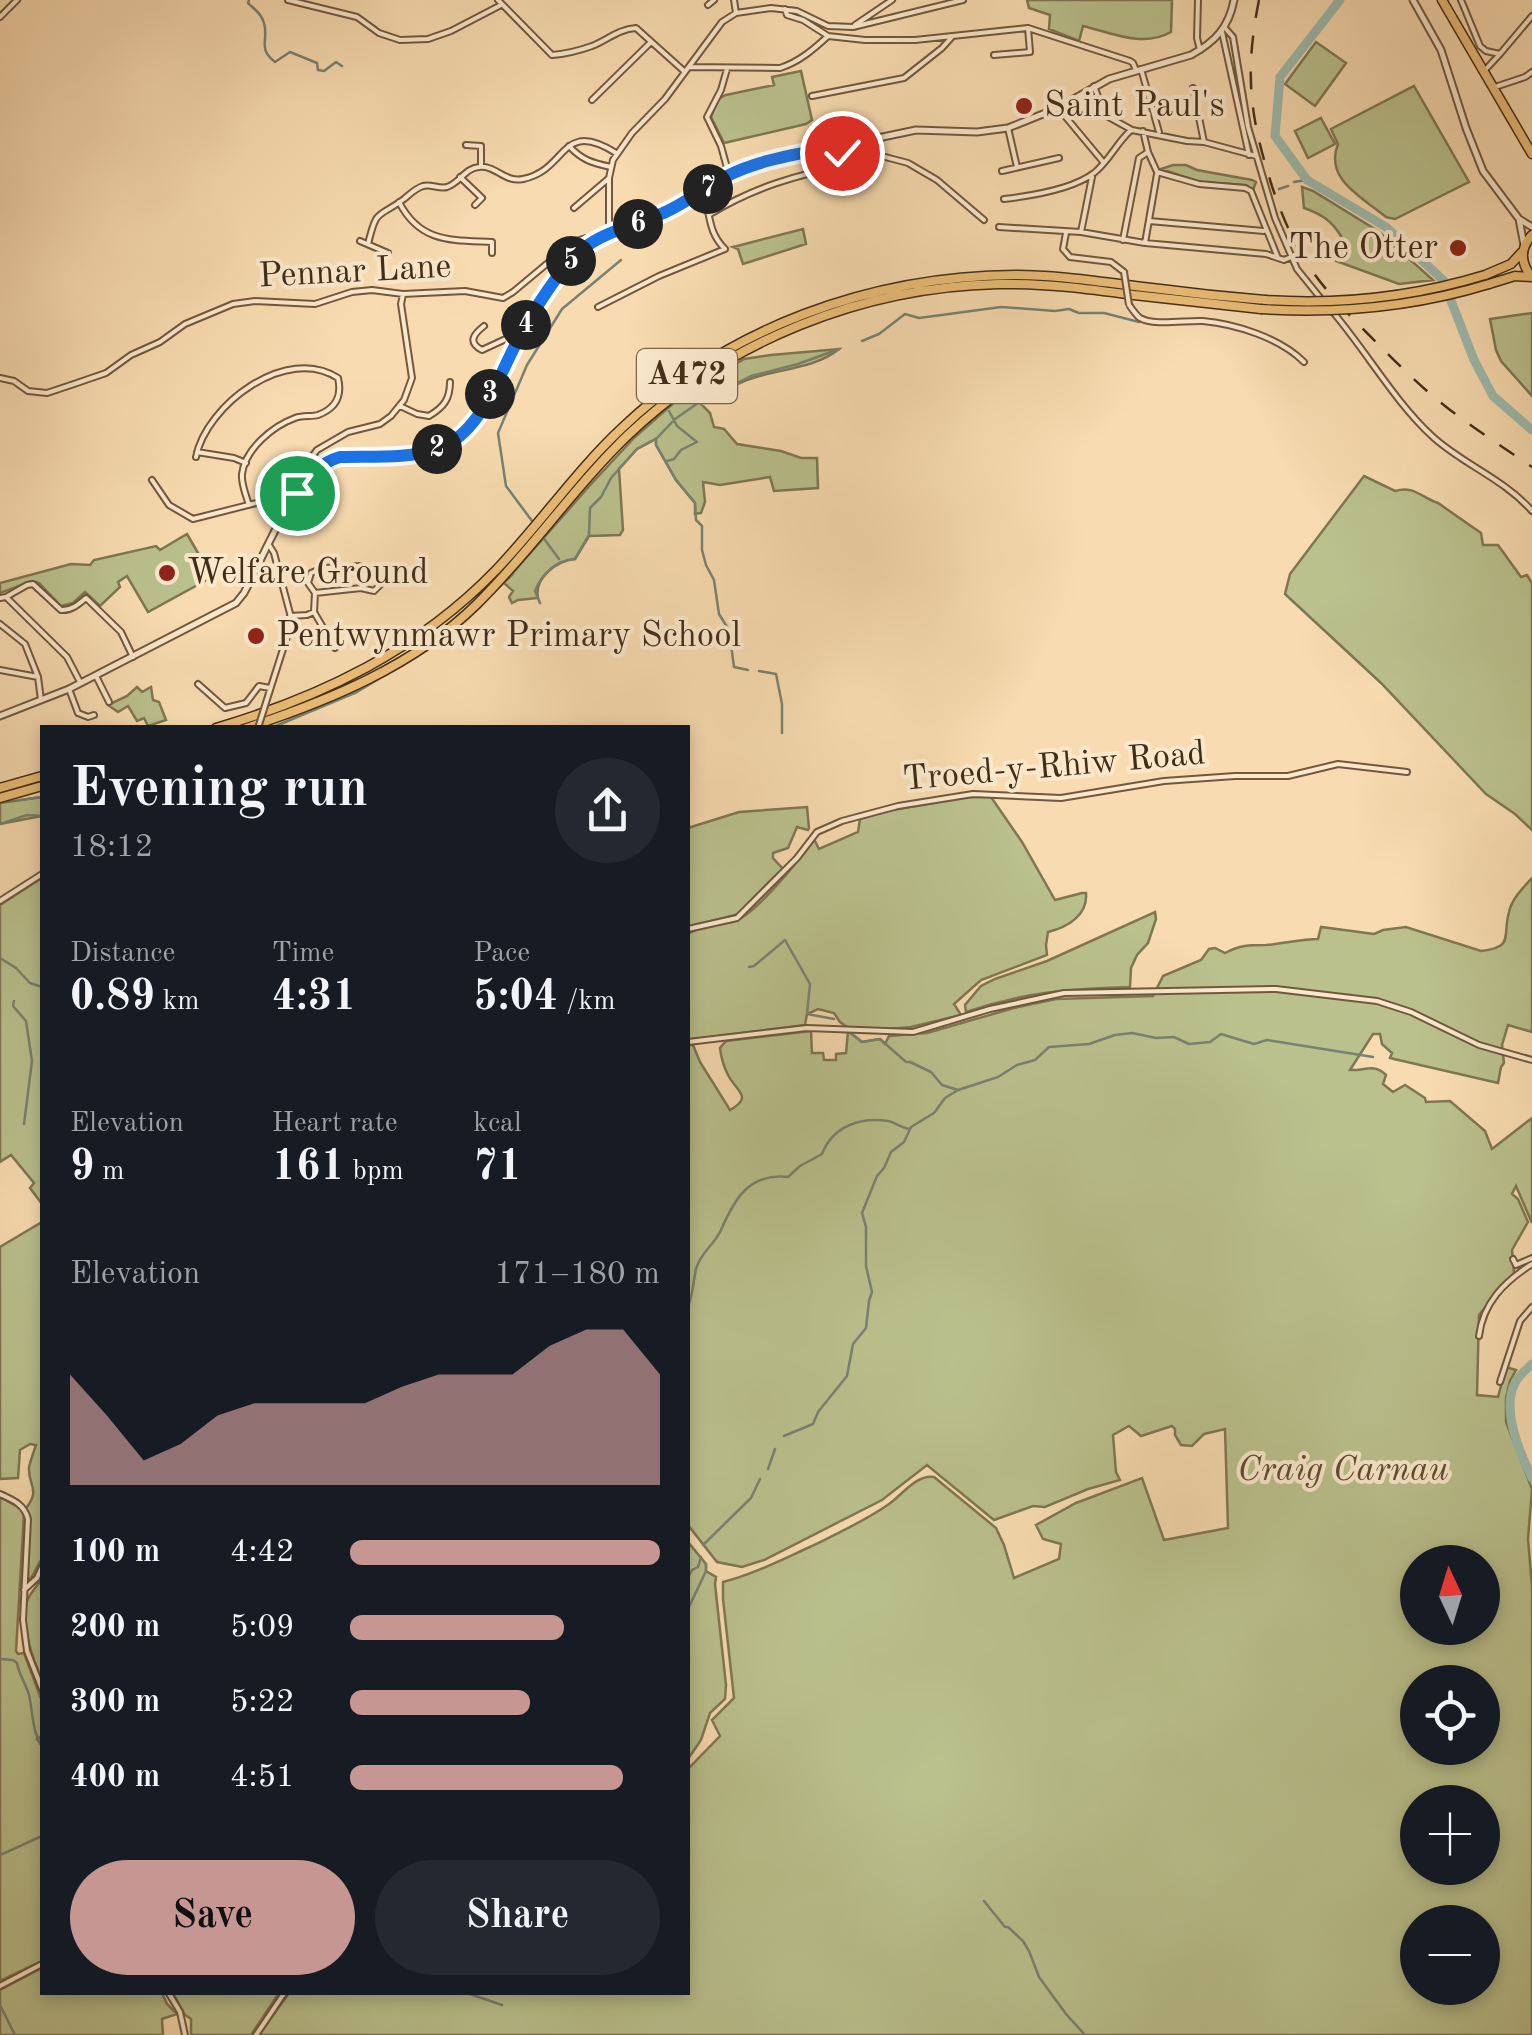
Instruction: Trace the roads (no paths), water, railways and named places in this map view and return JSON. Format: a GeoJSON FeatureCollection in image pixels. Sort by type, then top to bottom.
{"type":"FeatureCollection","features":[{"type":"Feature","properties":{"kind":"main road"},"geometry":{"type":"LineString","coordinates":[[1442,0],[1532,154]]}},
{"type":"Feature","properties":{"kind":"main road","name":"A472"},"geometry":{"type":"LineString","coordinates":[[1487,280],[1511,264],[1532,231]]}},
{"type":"Feature","properties":{"kind":"main road","name":"A472"},"geometry":{"type":"LineString","coordinates":[[1523,248],[1524,264],[1532,277]]}},
{"type":"Feature","properties":{"kind":"main road","name":"A472"},"geometry":{"type":"LineString","coordinates":[[225,725],[360,673],[418,637],[458,607],[497,568],[602,447],[649,404],[726,350],[794,318],[899,286],[1015,275],[1082,279],[1299,312],[1358,310],[1430,299],[1487,280],[1532,277]]}},
{"type":"Feature","properties":{"kind":"main road","name":"A472"},"geometry":{"type":"LineString","coordinates":[[254,725],[362,683],[441,634],[475,606],[533,545],[606,458],[651,414],[728,360],[806,322],[902,295],[1000,284],[1263,305]]}},
{"type":"Feature","properties":{"kind":"main road"},"geometry":{"type":"LineString","coordinates":[[0,788],[40,777]]}},
{"type":"Feature","properties":{"kind":"main road"},"geometry":{"type":"LineString","coordinates":[[0,798],[40,787]]}},
{"type":"Feature","properties":{"kind":"street"},"geometry":{"type":"LineString","coordinates":[[0,18],[17,0]]}},
{"type":"Feature","properties":{"kind":"street"},"geometry":{"type":"LineString","coordinates":[[288,0],[357,16],[379,33],[400,40],[451,31],[500,2],[552,54],[593,46],[625,28],[636,28],[687,70],[780,68],[790,65],[828,36]]}},
{"type":"Feature","properties":{"kind":"street"},"geometry":{"type":"LineString","coordinates":[[708,5],[714,0]]}},
{"type":"Feature","properties":{"kind":"street"},"geometry":{"type":"LineString","coordinates":[[734,0],[736,13]]}},
{"type":"Feature","properties":{"kind":"street"},"geometry":{"type":"LineString","coordinates":[[853,26],[892,0]]}},
{"type":"Feature","properties":{"kind":"street"},"geometry":{"type":"LineString","coordinates":[[610,234],[609,178],[617,153],[665,98],[722,22],[736,13],[754,9],[785,9],[838,28],[962,0]]}},
{"type":"Feature","properties":{"kind":"street"},"geometry":{"type":"LineString","coordinates":[[1198,0],[1200,50]]}},
{"type":"Feature","properties":{"kind":"street"},"geometry":{"type":"LineString","coordinates":[[0,716],[69,689],[236,603],[310,475],[330,460],[422,453],[442,448],[459,436],[484,407],[531,317],[572,260],[597,240],[682,205],[729,175],[773,160],[916,130],[977,132],[1008,128],[1058,108],[1094,86],[1200,50],[1223,30],[1234,0]]}},
{"type":"Feature","properties":{"kind":"street"},"geometry":{"type":"LineString","coordinates":[[1413,0],[1442,50],[1483,170],[1532,231]]}},
{"type":"Feature","properties":{"kind":"street"},"geometry":{"type":"LineString","coordinates":[[1461,0],[1480,46],[1500,54]]}},
{"type":"Feature","properties":{"kind":"street"},"geometry":{"type":"LineString","coordinates":[[785,9],[787,15],[828,36],[915,40],[1028,28],[1132,62],[1158,134]]}},
{"type":"Feature","properties":{"kind":"street"},"geometry":{"type":"LineString","coordinates":[[1482,72],[1532,16]]}},
{"type":"Feature","properties":{"kind":"street"},"geometry":{"type":"LineString","coordinates":[[994,55],[1030,52],[1028,28]]}},
{"type":"Feature","properties":{"kind":"street"},"geometry":{"type":"LineString","coordinates":[[1223,30],[1252,155],[1297,269],[1433,437],[1513,490],[1532,510]]}},
{"type":"Feature","properties":{"kind":"street"},"geometry":{"type":"LineString","coordinates":[[812,96],[904,78],[953,36]]}},
{"type":"Feature","properties":{"kind":"street"},"geometry":{"type":"LineString","coordinates":[[592,100],[651,42]]}},
{"type":"Feature","properties":{"kind":"street"},"geometry":{"type":"LineString","coordinates":[[728,69],[708,117],[729,175]]}},
{"type":"Feature","properties":{"kind":"street"},"geometry":{"type":"LineString","coordinates":[[1492,88],[1529,79],[1532,72]]}},
{"type":"Feature","properties":{"kind":"street"},"geometry":{"type":"LineString","coordinates":[[1094,86],[1105,115],[1132,130],[1252,155]]}},
{"type":"Feature","properties":{"kind":"street"},"geometry":{"type":"LineString","coordinates":[[1193,88],[1204,142]]}},
{"type":"Feature","properties":{"kind":"street"},"geometry":{"type":"LineString","coordinates":[[1058,108],[1104,163]]}},
{"type":"Feature","properties":{"kind":"street"},"geometry":{"type":"LineString","coordinates":[[1008,128],[1017,168]]}},
{"type":"Feature","properties":{"kind":"street"},"geometry":{"type":"LineString","coordinates":[[1004,199],[1038,195],[1092,175],[1132,130]]}},
{"type":"Feature","properties":{"kind":"street"},"geometry":{"type":"LineString","coordinates":[[1143,131],[1157,172],[1145,243]]}},
{"type":"Feature","properties":{"kind":"street"},"geometry":{"type":"LineString","coordinates":[[368,244],[378,214],[420,186],[447,187],[470,169],[481,167],[503,177],[522,179],[547,169],[581,140],[600,142],[617,153]]}},
{"type":"Feature","properties":{"kind":"street"},"geometry":{"type":"LineString","coordinates":[[466,145],[481,146],[481,167]]}},
{"type":"Feature","properties":{"kind":"street"},"geometry":{"type":"LineString","coordinates":[[570,146],[590,163],[610,167]]}},
{"type":"Feature","properties":{"kind":"street"},"geometry":{"type":"LineString","coordinates":[[837,146],[842,153],[874,154],[908,163],[938,180],[984,220]]}},
{"type":"Feature","properties":{"kind":"street"},"geometry":{"type":"LineString","coordinates":[[1123,240],[1139,158],[1148,152]]}},
{"type":"Feature","properties":{"kind":"street"},"geometry":{"type":"LineString","coordinates":[[1002,171],[1059,158]]}},
{"type":"Feature","properties":{"kind":"street"},"geometry":{"type":"LineString","coordinates":[[710,214],[770,183],[848,164]]}},
{"type":"Feature","properties":{"kind":"street"},"geometry":{"type":"LineString","coordinates":[[1157,172],[1199,184],[1250,191],[1278,258]]}},
{"type":"Feature","properties":{"kind":"street"},"geometry":{"type":"LineString","coordinates":[[1081,232],[1092,175]]}},
{"type":"Feature","properties":{"kind":"street"},"geometry":{"type":"LineString","coordinates":[[460,178],[482,198],[475,205]]}},
{"type":"Feature","properties":{"kind":"street"},"geometry":{"type":"LineString","coordinates":[[574,208],[609,178]]}},
{"type":"Feature","properties":{"kind":"street"},"geometry":{"type":"LineString","coordinates":[[598,307],[724,248],[711,232],[703,192]]}},
{"type":"Feature","properties":{"kind":"street"},"geometry":{"type":"LineString","coordinates":[[399,202],[413,225],[426,233],[442,239],[492,242]]}},
{"type":"Feature","properties":{"kind":"street"},"geometry":{"type":"LineString","coordinates":[[1519,219],[1523,248]]}},
{"type":"Feature","properties":{"kind":"street"},"geometry":{"type":"LineString","coordinates":[[1149,221],[1266,231]]}},
{"type":"Feature","properties":{"kind":"street"},"geometry":{"type":"LineString","coordinates":[[1000,227],[1066,230],[1145,243],[1266,254],[1284,260],[1291,257]]}},
{"type":"Feature","properties":{"kind":"street"},"geometry":{"type":"LineString","coordinates":[[1066,230],[1063,248],[1070,257],[1111,262],[1124,272],[1130,305],[1139,318],[1206,321],[1235,328],[1272,340],[1304,362]]}},
{"type":"Feature","properties":{"kind":"street"},"geometry":{"type":"LineString","coordinates":[[492,234],[492,253]]}},
{"type":"Feature","properties":{"kind":"street","name":"Pennar Lane"},"geometry":{"type":"LineString","coordinates":[[0,378],[14,381],[28,391],[47,392],[106,373],[185,324],[233,304],[315,304],[372,290],[403,294],[465,291],[503,298],[573,242],[597,240]]}},
{"type":"Feature","properties":{"kind":"street"},"geometry":{"type":"LineString","coordinates":[[360,241],[388,253]]}},
{"type":"Feature","properties":{"kind":"street"},"geometry":{"type":"LineString","coordinates":[[270,503],[317,450],[348,432],[380,424],[400,406],[412,378],[401,304],[403,294]]}},
{"type":"Feature","properties":{"kind":"street"},"geometry":{"type":"LineString","coordinates":[[484,326],[472,340],[482,350],[510,337],[518,340]]}},
{"type":"Feature","properties":{"kind":"street"},"geometry":{"type":"LineString","coordinates":[[246,463],[196,454],[212,419],[249,388],[292,368],[311,367],[338,378],[340,399],[317,415],[287,421],[260,439],[246,463],[242,480],[249,505]]}},
{"type":"Feature","properties":{"kind":"street"},"geometry":{"type":"LineString","coordinates":[[400,406],[430,416],[441,409],[450,394],[450,382]]}},
{"type":"Feature","properties":{"kind":"street"},"geometry":{"type":"LineString","coordinates":[[152,480],[168,505],[193,519],[270,503],[286,512]]}},
{"type":"Feature","properties":{"kind":"street"},"geometry":{"type":"LineString","coordinates":[[259,725],[292,621],[269,545]]}},
{"type":"Feature","properties":{"kind":"street"},"geometry":{"type":"LineString","coordinates":[[334,648],[314,612],[315,593],[308,584],[311,573],[323,568],[361,566],[368,580],[361,588]]}},
{"type":"Feature","properties":{"kind":"street"},"geometry":{"type":"LineString","coordinates":[[315,593],[361,588],[374,592],[388,577]]}},
{"type":"Feature","properties":{"kind":"street"},"geometry":{"type":"LineString","coordinates":[[80,683],[67,657],[3,597],[33,584],[61,610],[86,598],[120,632],[133,656]]}},
{"type":"Feature","properties":{"kind":"street"},"geometry":{"type":"LineString","coordinates":[[290,616],[314,612]]}},
{"type":"Feature","properties":{"kind":"street"},"geometry":{"type":"LineString","coordinates":[[0,624],[25,644],[42,700]]}},
{"type":"Feature","properties":{"kind":"street"},"geometry":{"type":"LineString","coordinates":[[0,670],[38,677]]}},
{"type":"Feature","properties":{"kind":"street"},"geometry":{"type":"LineString","coordinates":[[96,676],[108,702]]}},
{"type":"Feature","properties":{"kind":"street"},"geometry":{"type":"LineString","coordinates":[[198,684],[226,708],[246,703],[259,686],[270,691]]}},
{"type":"Feature","properties":{"kind":"street"},"geometry":{"type":"LineString","coordinates":[[69,689],[78,713],[88,717],[94,714]]}},
{"type":"Feature","properties":{"kind":"street","name":"Troed-y-Rhiw Road"},"geometry":{"type":"LineString","coordinates":[[690,929],[737,918],[797,858],[817,832],[898,806],[974,794],[1062,798],[1164,781],[1288,776],[1338,764],[1406,772]]}},
{"type":"Feature","properties":{"kind":"street"},"geometry":{"type":"LineString","coordinates":[[0,901],[40,875]]}},
{"type":"Feature","properties":{"kind":"street"},"geometry":{"type":"LineString","coordinates":[[690,1042],[807,1028],[913,1032],[990,1009],[1064,993],[1276,989],[1377,1002],[1411,1012],[1479,1045],[1532,1060]]}},
{"type":"Feature","properties":{"kind":"street"},"geometry":{"type":"LineString","coordinates":[[1514,1259],[1516,1265],[1532,1261]]}},
{"type":"Feature","properties":{"kind":"street"},"geometry":{"type":"LineString","coordinates":[[1479,1336],[1487,1307],[1508,1281],[1532,1261]]}},
{"type":"Feature","properties":{"kind":"street"},"geometry":{"type":"LineString","coordinates":[[1500,1382],[1520,1321],[1532,1308]]}},
{"type":"Feature","properties":{"kind":"street"},"geometry":{"type":"LineString","coordinates":[[0,1494],[24,1508],[28,1519],[23,1620],[28,1651],[40,1683]]}},
{"type":"Feature","properties":{"kind":"street"},"geometry":{"type":"LineString","coordinates":[[24,1590],[40,1571]]}},
{"type":"Feature","properties":{"kind":"street"},"geometry":{"type":"LineString","coordinates":[[0,1986],[40,1965]]}},
{"type":"Feature","properties":{"kind":"street"},"geometry":{"type":"LineString","coordinates":[[170,1995],[180,2012],[185,2035]]}},
{"type":"Feature","properties":{"kind":"street"},"geometry":{"type":"LineString","coordinates":[[256,2035],[283,1995]]}},
{"type":"Feature","properties":{"kind":"waterway"},"geometry":{"type":"LineString","coordinates":[[249,0],[263,20],[265,48],[275,62],[290,52],[317,63],[318,70],[324,71],[336,62],[342,66]]}},
{"type":"Feature","properties":{"kind":"waterway"},"geometry":{"type":"LineString","coordinates":[[1340,0],[1280,77],[1275,136],[1307,180],[1386,227],[1443,280],[1474,360],[1493,396],[1532,430]]}},
{"type":"Feature","properties":{"kind":"waterway"},"geometry":{"type":"LineString","coordinates":[[1294,182],[1307,180]]}},
{"type":"Feature","properties":{"kind":"waterway"},"geometry":{"type":"LineString","coordinates":[[1279,189],[1288,186]]}},
{"type":"Feature","properties":{"kind":"waterway"},"geometry":{"type":"LineString","coordinates":[[535,525],[506,486],[498,433],[527,365],[562,309],[621,260]]}},
{"type":"Feature","properties":{"kind":"waterway"},"geometry":{"type":"LineString","coordinates":[[862,341],[879,334],[905,314],[919,318],[1001,307],[1069,309],[1139,322]]}},
{"type":"Feature","properties":{"kind":"waterway"},"geometry":{"type":"LineString","coordinates":[[540,603],[535,591],[542,579],[556,565],[575,559],[589,535],[590,508],[637,449],[657,438],[698,403],[751,376],[839,349]]}},
{"type":"Feature","properties":{"kind":"waterway"},"geometry":{"type":"LineString","coordinates":[[667,461],[697,442],[677,426],[669,411]]}},
{"type":"Feature","properties":{"kind":"waterway"},"geometry":{"type":"LineString","coordinates":[[656,440],[676,480],[695,503],[696,520],[702,526],[702,550],[714,580],[719,614],[729,630],[734,667],[748,670]]}},
{"type":"Feature","properties":{"kind":"waterway"},"geometry":{"type":"LineString","coordinates":[[542,536],[559,559]]}},
{"type":"Feature","properties":{"kind":"waterway"},"geometry":{"type":"LineString","coordinates":[[489,597],[513,574]]}},
{"type":"Feature","properties":{"kind":"waterway"},"geometry":{"type":"LineString","coordinates":[[278,725],[357,692],[425,651]]}},
{"type":"Feature","properties":{"kind":"waterway"},"geometry":{"type":"LineString","coordinates":[[759,671],[776,674],[782,733]]}},
{"type":"Feature","properties":{"kind":"waterway"},"geometry":{"type":"LineString","coordinates":[[20,800],[40,797]]}},
{"type":"Feature","properties":{"kind":"waterway"},"geometry":{"type":"LineString","coordinates":[[0,824],[27,815],[40,816]]}},
{"type":"Feature","properties":{"kind":"waterway"},"geometry":{"type":"LineString","coordinates":[[749,967],[785,940],[810,984],[807,1014],[834,1019]]}},
{"type":"Feature","properties":{"kind":"waterway"},"geometry":{"type":"LineString","coordinates":[[0,958],[30,983],[40,986]]}},
{"type":"Feature","properties":{"kind":"waterway"},"geometry":{"type":"LineString","coordinates":[[14,1001],[13,1006],[26,1021],[32,1061],[24,1124]]}},
{"type":"Feature","properties":{"kind":"waterway"},"geometry":{"type":"LineString","coordinates":[[848,1031],[862,1042],[880,1039],[906,1062],[931,1072],[942,1085],[958,1090]]}},
{"type":"Feature","properties":{"kind":"waterway"},"geometry":{"type":"LineString","coordinates":[[784,1436],[813,1424],[847,1376],[853,1344],[866,1328],[872,1292],[862,1213],[891,1152],[904,1142],[911,1127],[934,1113],[945,1098],[1035,1060],[1049,1047],[1089,1044],[1132,1033],[1174,1037],[1189,1044],[1210,1042],[1221,1034],[1254,1044],[1267,1040],[1373,1057]]}},
{"type":"Feature","properties":{"kind":"waterway"},"geometry":{"type":"LineString","coordinates":[[690,1301],[698,1263],[745,1190],[763,1179],[788,1177],[822,1154],[840,1130],[858,1122],[888,1121],[910,1129]]}},
{"type":"Feature","properties":{"kind":"waterway"},"geometry":{"type":"LineString","coordinates":[[1532,1364],[1515,1383],[1510,1406],[1514,1431],[1532,1478]]}},
{"type":"Feature","properties":{"kind":"waterway"},"geometry":{"type":"LineString","coordinates":[[768,1469],[775,1449]]}},
{"type":"Feature","properties":{"kind":"waterway"},"geometry":{"type":"LineString","coordinates":[[703,1545],[751,1498],[760,1479]]}},
{"type":"Feature","properties":{"kind":"waterway"},"geometry":{"type":"LineString","coordinates":[[690,1574],[701,1557]]}},
{"type":"Feature","properties":{"kind":"waterway"},"geometry":{"type":"LineString","coordinates":[[690,1605],[706,1564]]}},
{"type":"Feature","properties":{"kind":"waterway"},"geometry":{"type":"LineString","coordinates":[[0,1659],[17,1663],[40,1742]]}},
{"type":"Feature","properties":{"kind":"waterway"},"geometry":{"type":"LineString","coordinates":[[0,1855],[40,1837]]}},
{"type":"Feature","properties":{"kind":"waterway"},"geometry":{"type":"LineString","coordinates":[[984,1901],[1005,1927],[1023,1941],[1039,1977],[1085,2035]]}},
{"type":"Feature","properties":{"kind":"waterway"},"geometry":{"type":"LineString","coordinates":[[473,1995],[502,2005]]}},
{"type":"Feature","properties":{"kind":"waterway"},"geometry":{"type":"LineString","coordinates":[[0,2005],[15,2035]]}},
{"type":"Feature","properties":{"kind":"railway"},"geometry":{"type":"LineString","coordinates":[[1259,0],[1251,66],[1256,128],[1275,194],[1303,257],[1341,306],[1415,380],[1532,467]]}},
{"type":"Feature","properties":{"kind":"place","name":"Saint Paul's"},"geometry":{"type":"Point","coordinates":[1024,106]}},
{"type":"Feature","properties":{"kind":"place","name":"The Otter"},"geometry":{"type":"Point","coordinates":[1458,248]}},
{"type":"Feature","properties":{"kind":"place","name":"Welfare Ground"},"geometry":{"type":"Point","coordinates":[167,573]}},
{"type":"Feature","properties":{"kind":"place","name":"Pentwynmawr Primary School"},"geometry":{"type":"Point","coordinates":[256,636]}},
{"type":"Feature","properties":{"kind":"park label","name":"Craig Carnau"},"geometry":{"type":"Point","coordinates":[1343,1470]}}]}
